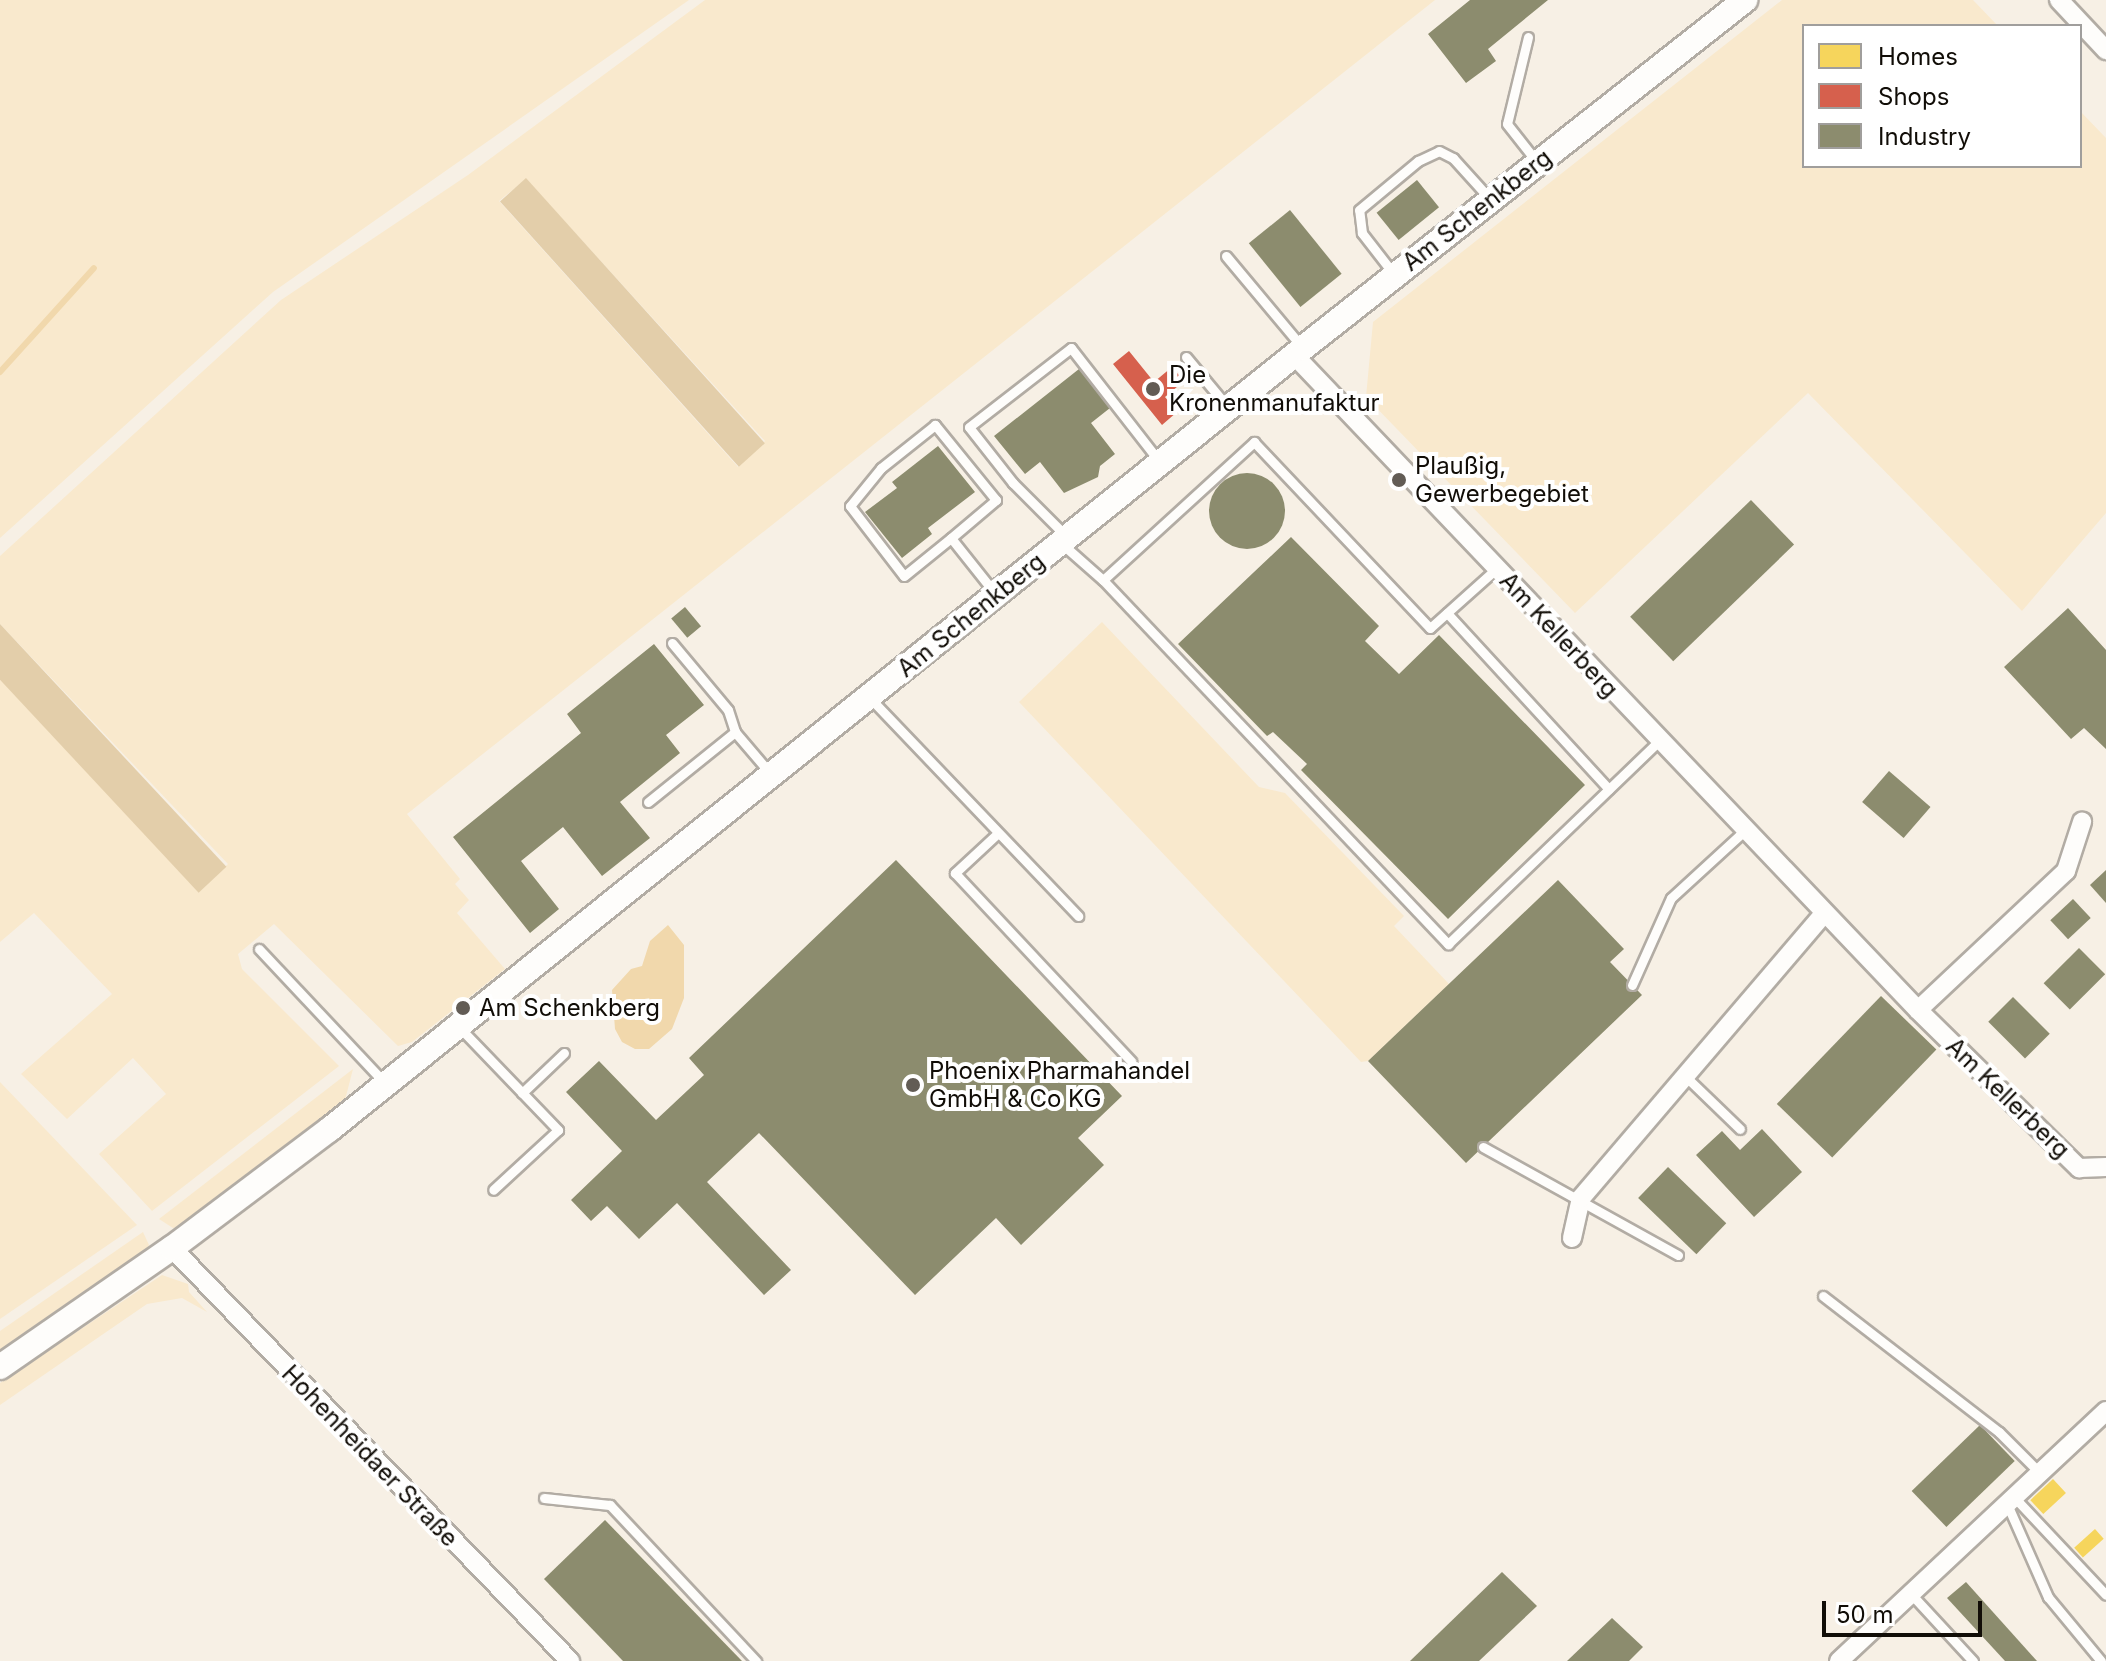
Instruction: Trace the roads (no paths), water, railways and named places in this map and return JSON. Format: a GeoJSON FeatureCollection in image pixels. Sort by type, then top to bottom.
{"type":"FeatureCollection","features":[{"type":"Feature","properties":{"kind":"main road","name":"Am Schenkberg"},"geometry":{"type":"LineString","coordinates":[[0,1367],[172,1248],[387,1084],[1394,275],[1745,0]]}},
{"type":"Feature","properties":{"kind":"street"},"geometry":{"type":"LineString","coordinates":[[2059,0],[2082,24]]}},
{"type":"Feature","properties":{"kind":"street"},"geometry":{"type":"LineString","coordinates":[[2082,24],[2106,50]]}},
{"type":"Feature","properties":{"kind":"street","name":"Am Kellerberg"},"geometry":{"type":"LineString","coordinates":[[1299,351],[1496,569],[1823,915],[2079,1168],[2106,1167]]}},
{"type":"Feature","properties":{"kind":"street"},"geometry":{"type":"LineString","coordinates":[[1918,1010],[2066,871],[2082,822]]}},
{"type":"Feature","properties":{"kind":"street"},"geometry":{"type":"LineString","coordinates":[[1572,1238],[1581,1198],[1683,1074],[1823,915]]}},
{"type":"Feature","properties":{"kind":"street","name":"Hohenheidaer Straße"},"geometry":{"type":"LineString","coordinates":[[172,1248],[570,1661]]}},
{"type":"Feature","properties":{"kind":"street"},"geometry":{"type":"LineString","coordinates":[[1839,1661],[2106,1411]]}},
{"type":"Feature","properties":{"kind":"lane"},"geometry":{"type":"LineString","coordinates":[[1528,37],[1507,124],[1537,162]]}},
{"type":"Feature","properties":{"kind":"lane"},"geometry":{"type":"LineString","coordinates":[[1394,275],[1362,233],[1359,210],[1418,161],[1439,151],[1453,158],[1490,199]]}},
{"type":"Feature","properties":{"kind":"lane"},"geometry":{"type":"LineString","coordinates":[[1226,256],[1299,351]]}},
{"type":"Feature","properties":{"kind":"lane"},"geometry":{"type":"LineString","coordinates":[[1160,462],[1071,348],[969,427],[1064,540],[1448,944],[1659,741]]}},
{"type":"Feature","properties":{"kind":"lane"},"geometry":{"type":"LineString","coordinates":[[1186,357],[1229,408]]}},
{"type":"Feature","properties":{"kind":"lane"},"geometry":{"type":"LineString","coordinates":[[935,425],[996,500],[951,538],[904,576],[850,506],[881,468],[935,425]]}},
{"type":"Feature","properties":{"kind":"lane"},"geometry":{"type":"LineString","coordinates":[[1103,580],[1254,442],[1430,628],[1496,569]]}},
{"type":"Feature","properties":{"kind":"lane"},"geometry":{"type":"LineString","coordinates":[[951,538],[997,594]]}},
{"type":"Feature","properties":{"kind":"lane"},"geometry":{"type":"LineString","coordinates":[[1447,613],[1609,789]]}},
{"type":"Feature","properties":{"kind":"lane"},"geometry":{"type":"LineString","coordinates":[[672,643],[728,710],[735,732],[772,775]]}},
{"type":"Feature","properties":{"kind":"lane"},"geometry":{"type":"LineString","coordinates":[[869,697],[1078,916]]}},
{"type":"Feature","properties":{"kind":"lane"},"geometry":{"type":"LineString","coordinates":[[648,802],[735,732]]}},
{"type":"Feature","properties":{"kind":"lane"},"geometry":{"type":"LineString","coordinates":[[1632,985],[1671,898],[1744,831]]}},
{"type":"Feature","properties":{"kind":"lane"},"geometry":{"type":"LineString","coordinates":[[998,833],[955,873],[1131,1061]]}},
{"type":"Feature","properties":{"kind":"lane"},"geometry":{"type":"LineString","coordinates":[[259,949],[387,1084]]}},
{"type":"Feature","properties":{"kind":"lane"},"geometry":{"type":"LineString","coordinates":[[459,1027],[558,1130],[493,1190]]}},
{"type":"Feature","properties":{"kind":"lane"},"geometry":{"type":"LineString","coordinates":[[522,1093],[564,1053]]}},
{"type":"Feature","properties":{"kind":"lane"},"geometry":{"type":"LineString","coordinates":[[1683,1074],[1740,1129]]}},
{"type":"Feature","properties":{"kind":"lane"},"geometry":{"type":"LineString","coordinates":[[1483,1147],[1581,1198],[1678,1255]]}},
{"type":"Feature","properties":{"kind":"lane"},"geometry":{"type":"LineString","coordinates":[[1823,1296],[1999,1432],[2041,1474]]}},
{"type":"Feature","properties":{"kind":"lane"},"geometry":{"type":"LineString","coordinates":[[544,1498],[610,1505],[756,1661]]}},
{"type":"Feature","properties":{"kind":"lane"},"geometry":{"type":"LineString","coordinates":[[2011,1501],[2106,1595]]}},
{"type":"Feature","properties":{"kind":"lane"},"geometry":{"type":"LineString","coordinates":[[2011,1501],[2048,1597],[2101,1661]]}},
{"type":"Feature","properties":{"kind":"lane"},"geometry":{"type":"LineString","coordinates":[[1912,1595],[1973,1661]]}},
{"type":"Feature","properties":{"kind":"waterway"},"geometry":{"type":"LineString","coordinates":[[0,372],[94,268]]}},
{"type":"Feature","properties":{"kind":"place","name":"Die Kronenmanufaktur"},"geometry":{"type":"Point","coordinates":[1153,389]}},
{"type":"Feature","properties":{"kind":"place","name":"Plaußig, Gewerbegebiet"},"geometry":{"type":"Point","coordinates":[1399,480]}},
{"type":"Feature","properties":{"kind":"place","name":"Am Schenkberg"},"geometry":{"type":"Point","coordinates":[463,1008]}},
{"type":"Feature","properties":{"kind":"place","name":"Phoenix Pharmahandel GmbH & Co KG"},"geometry":{"type":"Point","coordinates":[913,1085]}}]}
